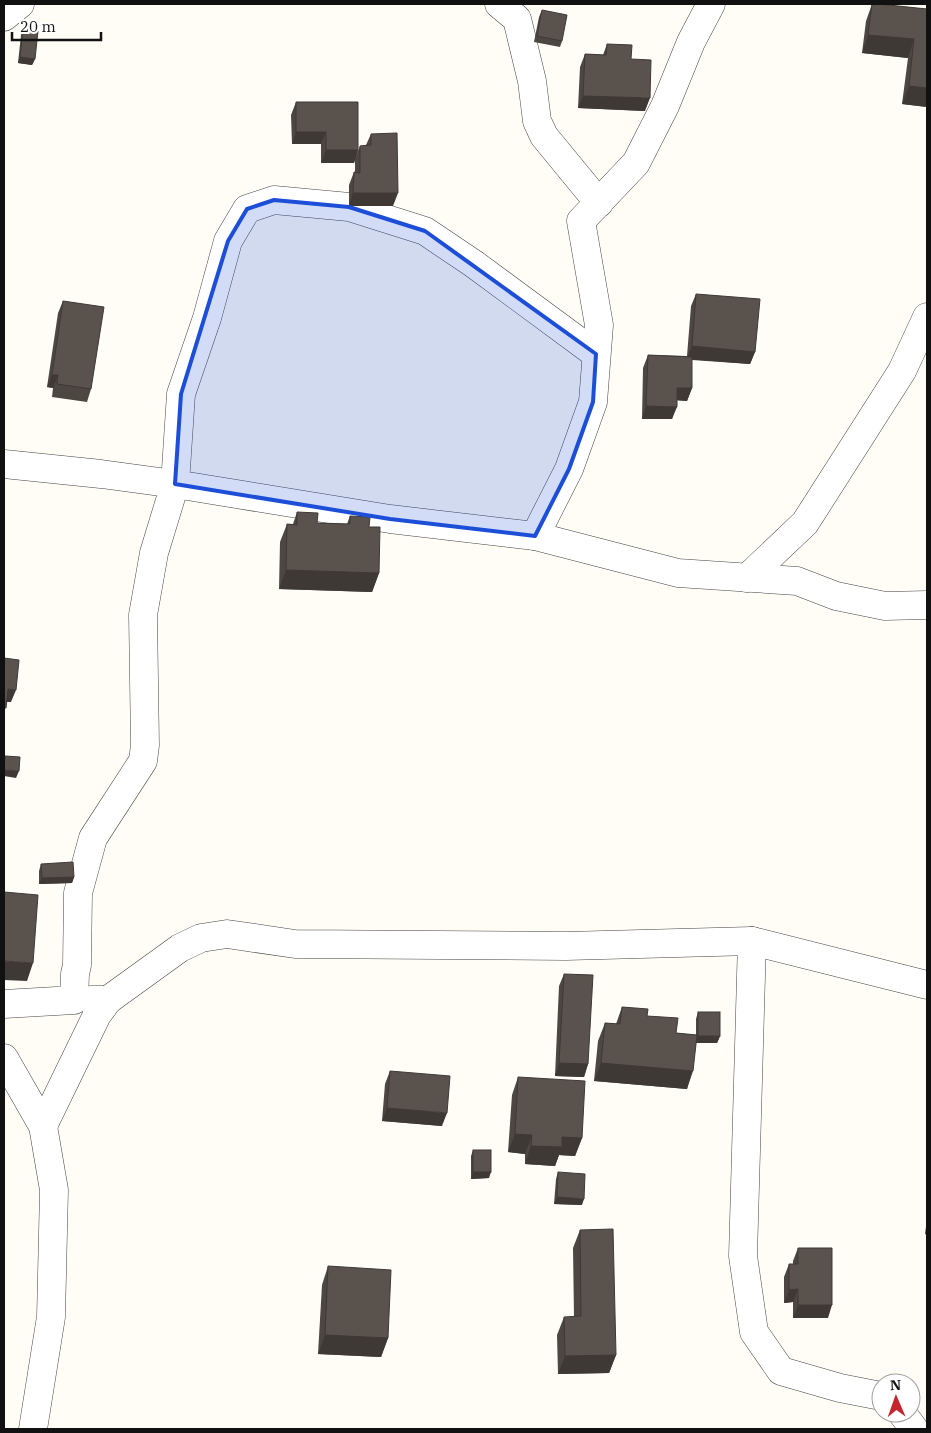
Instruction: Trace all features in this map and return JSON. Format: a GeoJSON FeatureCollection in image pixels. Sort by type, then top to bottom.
{"type":"FeatureCollection","features":[{"type":"Feature","properties":{"kind":"street"},"geometry":{"type":"LineString","coordinates":[[4,17],[20,4]]}},
{"type":"Feature","properties":{"kind":"street"},"geometry":{"type":"LineString","coordinates":[[499,4],[517,19],[532,81],[537,121],[544,136],[599,203]]}},
{"type":"Feature","properties":{"kind":"street"},"geometry":{"type":"LineString","coordinates":[[536,536],[569,469],[593,402],[599,325],[581,221],[636,163],[665,106],[692,42],[712,4]]}},
{"type":"Feature","properties":{"kind":"street"},"geometry":{"type":"LineString","coordinates":[[74,1000],[77,965],[78,893],[93,838],[143,760],[145,745],[143,615],[154,553],[175,484],[180,394],[207,318],[228,241],[247,209],[274,200],[349,207],[424,230],[474,264],[596,354]]}},
{"type":"Feature","properties":{"kind":"street"},"geometry":{"type":"LineString","coordinates":[[747,578],[805,523],[902,371],[927,316]]}},
{"type":"Feature","properties":{"kind":"street"},"geometry":{"type":"LineString","coordinates":[[4,464],[175,484],[390,518],[536,536],[678,573],[798,581],[836,596],[885,606],[927,605]]}},
{"type":"Feature","properties":{"kind":"street"},"geometry":{"type":"LineString","coordinates":[[43,1126],[96,1015],[108,1000],[180,948],[202,938],[227,934],[295,944],[566,946],[752,941],[927,985]]}},
{"type":"Feature","properties":{"kind":"street"},"geometry":{"type":"LineString","coordinates":[[752,941],[743,1256],[754,1332],[781,1371],[840,1388],[871,1394]]}},
{"type":"Feature","properties":{"kind":"street"},"geometry":{"type":"LineString","coordinates":[[4,1004],[108,1000]]}},
{"type":"Feature","properties":{"kind":"street"},"geometry":{"type":"LineString","coordinates":[[4,1058],[43,1126],[54,1190],[51,1317],[33,1429]]}},
{"type":"Feature","properties":{"kind":"highlighted area"},"geometry":{"type":"Polygon","coordinates":[[[274,200],[349,207],[425,231],[596,354],[593,402],[569,469],[535,536],[390,519],[175,484],[181,394],[228,241],[247,209],[274,200]]]}},
{"type":"Feature","properties":{"kind":"building"},"geometry":{"type":"Polygon","coordinates":[[[872,4],[927,9],[927,88],[909,86],[914,39],[868,35],[872,4]]]}},
{"type":"Feature","properties":{"kind":"building"},"geometry":{"type":"Polygon","coordinates":[[[542,10],[567,15],[562,41],[537,36],[542,10]]]}},
{"type":"Feature","properties":{"kind":"building"},"geometry":{"type":"Polygon","coordinates":[[[23,29],[38,31],[35,59],[20,57],[23,29]]]}},
{"type":"Feature","properties":{"kind":"building"},"geometry":{"type":"Polygon","coordinates":[[[607,44],[632,45],[631,59],[651,60],[650,98],[583,96],[585,54],[606,55],[607,44]]]}},
{"type":"Feature","properties":{"kind":"building"},"geometry":{"type":"Polygon","coordinates":[[[296,102],[358,102],[358,150],[326,150],[326,132],[296,132],[296,102]]]}},
{"type":"Feature","properties":{"kind":"building"},"geometry":{"type":"Polygon","coordinates":[[[397,133],[398,193],[353,193],[354,172],[360,173],[360,146],[371,145],[371,134],[397,133]]]}},
{"type":"Feature","properties":{"kind":"building"},"geometry":{"type":"Polygon","coordinates":[[[696,294],[760,299],[755,352],[692,346],[696,294]]]}},
{"type":"Feature","properties":{"kind":"building"},"geometry":{"type":"Polygon","coordinates":[[[63,301],[104,307],[91,389],[57,384],[58,375],[52,375],[63,301]]]}},
{"type":"Feature","properties":{"kind":"building"},"geometry":{"type":"Polygon","coordinates":[[[648,355],[692,357],[692,388],[677,388],[677,407],[646,406],[648,355]]]}},
{"type":"Feature","properties":{"kind":"building"},"geometry":{"type":"Polygon","coordinates":[[[297,512],[318,513],[317,523],[350,524],[350,516],[370,517],[369,527],[380,527],[379,573],[286,570],[287,524],[297,525],[297,512]]]}},
{"type":"Feature","properties":{"kind":"building"},"geometry":{"type":"Polygon","coordinates":[[[4,658],[19,660],[16,690],[8,689],[6,708],[4,708],[4,658]]]}},
{"type":"Feature","properties":{"kind":"building"},"geometry":{"type":"Polygon","coordinates":[[[5,756],[20,757],[19,771],[4,770],[5,756]]]}},
{"type":"Feature","properties":{"kind":"building"},"geometry":{"type":"Polygon","coordinates":[[[73,862],[74,877],[42,878],[41,864],[73,862]]]}},
{"type":"Feature","properties":{"kind":"building"},"geometry":{"type":"Polygon","coordinates":[[[4,892],[38,895],[33,963],[4,961],[4,892]]]}},
{"type":"Feature","properties":{"kind":"building"},"geometry":{"type":"Polygon","coordinates":[[[564,974],[593,975],[588,1064],[559,1063],[564,974]]]}},
{"type":"Feature","properties":{"kind":"building"},"geometry":{"type":"Polygon","coordinates":[[[622,1007],[648,1009],[647,1016],[678,1018],[676,1033],[697,1035],[693,1071],[601,1063],[605,1023],[620,1024],[622,1007]]]}},
{"type":"Feature","properties":{"kind":"building"},"geometry":{"type":"Polygon","coordinates":[[[698,1012],[720,1012],[720,1036],[698,1036],[698,1012]]]}},
{"type":"Feature","properties":{"kind":"building"},"geometry":{"type":"Polygon","coordinates":[[[390,1071],[450,1076],[447,1113],[387,1108],[390,1071]]]}},
{"type":"Feature","properties":{"kind":"building"},"geometry":{"type":"Polygon","coordinates":[[[518,1077],[585,1081],[582,1138],[562,1137],[562,1147],[531,1146],[532,1135],[515,1134],[518,1077]]]}},
{"type":"Feature","properties":{"kind":"building"},"geometry":{"type":"Polygon","coordinates":[[[473,1150],[491,1150],[491,1172],[473,1172],[473,1150]]]}},
{"type":"Feature","properties":{"kind":"building"},"geometry":{"type":"Polygon","coordinates":[[[558,1172],[585,1174],[584,1199],[557,1197],[558,1172]]]}},
{"type":"Feature","properties":{"kind":"building"},"geometry":{"type":"Polygon","coordinates":[[[613,1229],[616,1355],[565,1356],[564,1317],[581,1316],[580,1230],[613,1229]]]}},
{"type":"Feature","properties":{"kind":"building"},"geometry":{"type":"Polygon","coordinates":[[[798,1248],[832,1248],[832,1305],[798,1305],[798,1289],[789,1290],[789,1264],[798,1264],[798,1248]]]}},
{"type":"Feature","properties":{"kind":"building"},"geometry":{"type":"Polygon","coordinates":[[[328,1266],[391,1270],[388,1338],[325,1335],[328,1266]]]}}]}
